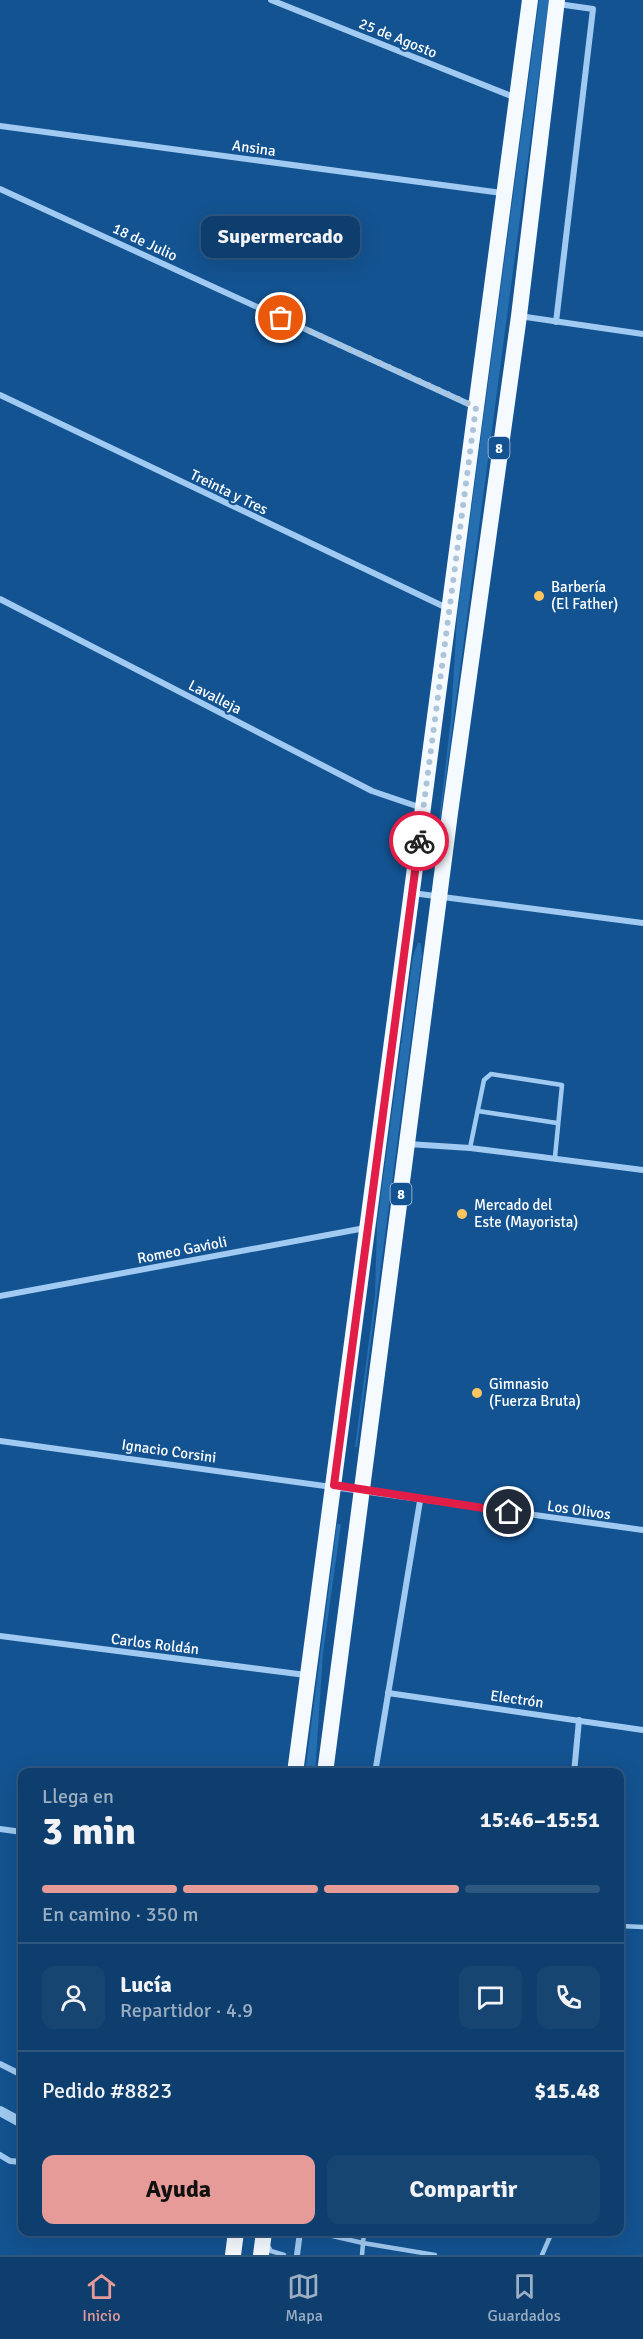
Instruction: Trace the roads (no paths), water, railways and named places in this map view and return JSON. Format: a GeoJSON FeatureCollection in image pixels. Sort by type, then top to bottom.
{"type":"FeatureCollection","features":[{"type":"Feature","properties":{"kind":"highway","name":"8"},"geometry":{"type":"LineString","coordinates":[[296,1768],[530,0]]}},
{"type":"Feature","properties":{"kind":"highway","name":"8"},"geometry":{"type":"LineString","coordinates":[[325,1768],[439,896],[519,316],[557,2]]}},
{"type":"Feature","properties":{"kind":"highway"},"geometry":{"type":"LineString","coordinates":[[233,2255],[235,2236]]}},
{"type":"Feature","properties":{"kind":"highway"},"geometry":{"type":"LineString","coordinates":[[261,2236],[261,2255]]}},
{"type":"Feature","properties":{"kind":"street","name":"25 de Agosto"},"geometry":{"type":"LineString","coordinates":[[271,0],[517,99]]}},
{"type":"Feature","properties":{"kind":"street"},"geometry":{"type":"LineString","coordinates":[[556,322],[593,9],[557,2]]}},
{"type":"Feature","properties":{"kind":"street","name":"Ansina"},"geometry":{"type":"LineString","coordinates":[[0,126],[505,193]]}},
{"type":"Feature","properties":{"kind":"street","name":"18 de Julio"},"geometry":{"type":"LineString","coordinates":[[0,189],[476,407]]}},
{"type":"Feature","properties":{"kind":"street"},"geometry":{"type":"LineString","coordinates":[[519,316],[643,334]]}},
{"type":"Feature","properties":{"kind":"street","name":"Treinta y Tres"},"geometry":{"type":"LineString","coordinates":[[0,395],[449,609]]}},
{"type":"Feature","properties":{"kind":"street","name":"Lavalleja"},"geometry":{"type":"LineString","coordinates":[[0,599],[372,791],[423,808]]}},
{"type":"Feature","properties":{"kind":"street"},"geometry":{"type":"LineString","coordinates":[[412,893],[643,923]]}},
{"type":"Feature","properties":{"kind":"street"},"geometry":{"type":"LineString","coordinates":[[408,1144],[470,1148],[643,1170]]}},
{"type":"Feature","properties":{"kind":"street","name":"Romeo Gavioli"},"geometry":{"type":"LineString","coordinates":[[0,1296],[368,1227]]}},
{"type":"Feature","properties":{"kind":"street","name":"Ignacio Corsini"},"geometry":{"type":"LineString","coordinates":[[0,1441],[334,1485]]}},
{"type":"Feature","properties":{"kind":"street","name":"Los Olivos"},"geometry":{"type":"LineString","coordinates":[[334,1485],[420,1500],[643,1530]]}},
{"type":"Feature","properties":{"kind":"street"},"geometry":{"type":"LineString","coordinates":[[376,1768],[420,1500]]}},
{"type":"Feature","properties":{"kind":"street","name":"Carlos Roldán"},"geometry":{"type":"LineString","coordinates":[[0,1636],[308,1675]]}},
{"type":"Feature","properties":{"kind":"street","name":"Electrón"},"geometry":{"type":"LineString","coordinates":[[388,1693],[643,1730]]}},
{"type":"Feature","properties":{"kind":"street"},"geometry":{"type":"LineString","coordinates":[[574,1768],[579,1720]]}},
{"type":"Feature","properties":{"kind":"street"},"geometry":{"type":"LineString","coordinates":[[0,1829],[18,1831]]}},
{"type":"Feature","properties":{"kind":"street"},"geometry":{"type":"LineString","coordinates":[[0,2064],[18,2073]]}},
{"type":"Feature","properties":{"kind":"street"},"geometry":{"type":"LineString","coordinates":[[0,2111],[18,2121]]}},
{"type":"Feature","properties":{"kind":"street"},"geometry":{"type":"LineString","coordinates":[[0,2155],[10,2161],[18,2162]]}},
{"type":"Feature","properties":{"kind":"street"},"geometry":{"type":"LineString","coordinates":[[297,2255],[299,2236]]}},
{"type":"Feature","properties":{"kind":"lane"},"geometry":{"type":"LineString","coordinates":[[470,1148],[484,1080],[491,1074],[559,1083],[564,1088],[557,1123],[555,1158]]}},
{"type":"Feature","properties":{"kind":"lane"},"geometry":{"type":"LineString","coordinates":[[478,1111],[557,1123]]}},
{"type":"Feature","properties":{"kind":"lane"},"geometry":{"type":"LineString","coordinates":[[624,1926],[643,1928]]}},
{"type":"Feature","properties":{"kind":"lane"},"geometry":{"type":"LineString","coordinates":[[263,2236],[271,2251],[284,2255]]}},
{"type":"Feature","properties":{"kind":"lane"},"geometry":{"type":"LineString","coordinates":[[332,2236],[435,2255]]}},
{"type":"Feature","properties":{"kind":"lane"},"geometry":{"type":"LineString","coordinates":[[362,2255],[364,2236]]}},
{"type":"Feature","properties":{"kind":"lane"},"geometry":{"type":"LineString","coordinates":[[542,2255],[550,2236]]}},
{"type":"Feature","properties":{"kind":"place","name":"Supermercado"},"geometry":{"type":"Point","coordinates":[281,318]}},
{"type":"Feature","properties":{"kind":"place","name":"Barbería (El Father)"},"geometry":{"type":"Point","coordinates":[539,596]}},
{"type":"Feature","properties":{"kind":"place","name":"Mercado del Este (Mayorista)"},"geometry":{"type":"Point","coordinates":[462,1214]}},
{"type":"Feature","properties":{"kind":"place","name":"Gimnasio (Fuerza Bruta)"},"geometry":{"type":"Point","coordinates":[477,1393]}}]}
